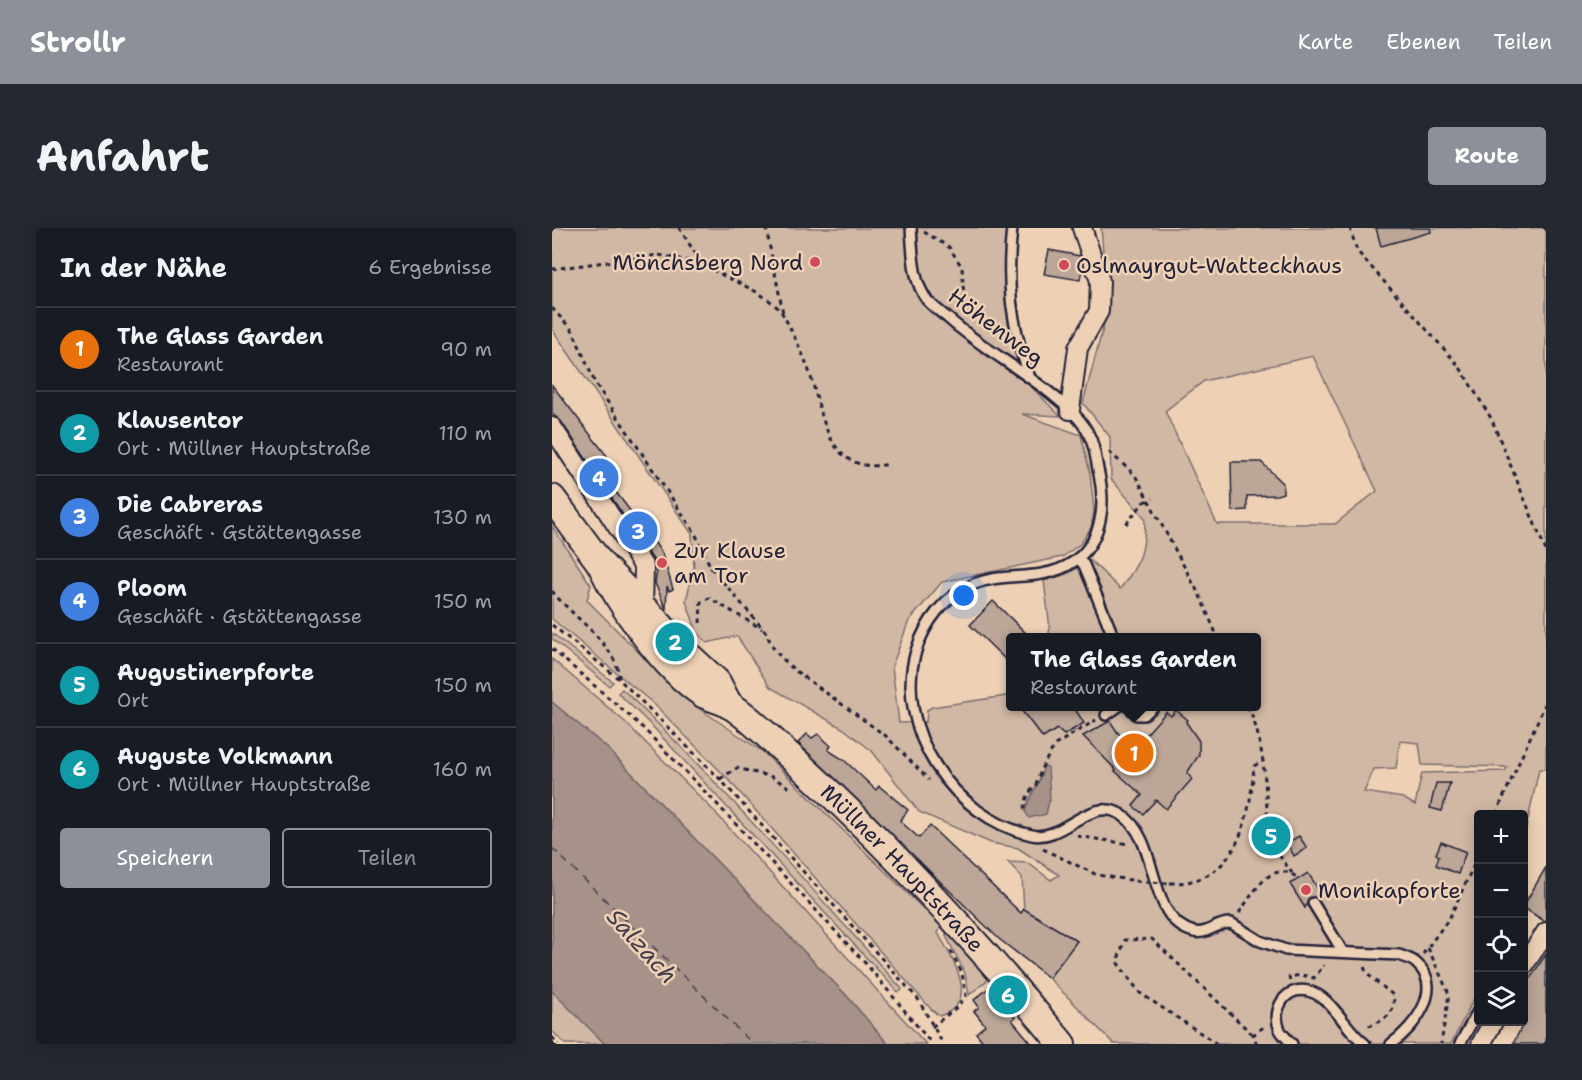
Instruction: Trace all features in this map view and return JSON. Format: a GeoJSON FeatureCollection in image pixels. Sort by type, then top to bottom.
{"type":"FeatureCollection","features":[{"type":"Feature","properties":{"kind":"street"},"geometry":{"type":"LineString","coordinates":[[1070,410],[1078,348],[1099,311],[1100,281],[1082,228]]}},
{"type":"Feature","properties":{"kind":"street"},"geometry":{"type":"LineString","coordinates":[[552,428],[644,567],[643,607]]}},
{"type":"Feature","properties":{"kind":"street"},"geometry":{"type":"LineString","coordinates":[[552,498],[600,563],[662,627]]}},
{"type":"Feature","properties":{"kind":"street","name":"Müllner Hauptstraße"},"geometry":{"type":"LineString","coordinates":[[600,563],[613,590],[648,639],[687,681],[704,694],[729,705],[780,748],[906,871],[988,958],[1062,1044]]}},
{"type":"Feature","properties":{"kind":"street","name":"Müllner Hauptstraße"},"geometry":{"type":"LineString","coordinates":[[689,656],[717,682],[729,705]]}},
{"type":"Feature","properties":{"kind":"street"},"geometry":{"type":"LineString","coordinates":[[1528,959],[1546,932]]}},
{"type":"Feature","properties":{"kind":"street"},"geometry":{"type":"LineString","coordinates":[[1481,1044],[1491,1026]]}},
{"type":"Feature","properties":{"kind":"lane","name":"Höhenweg"},"geometry":{"type":"LineString","coordinates":[[911,228],[915,273],[927,299],[963,331],[1029,375],[1070,410],[1090,436]]}},
{"type":"Feature","properties":{"kind":"lane"},"geometry":{"type":"LineString","coordinates":[[1012,228],[1008,264],[1015,334],[1029,375]]}},
{"type":"Feature","properties":{"kind":"lane"},"geometry":{"type":"LineString","coordinates":[[1090,436],[1100,478],[1102,510],[1095,539],[1078,558],[1061,568],[1042,574],[996,577],[973,584],[951,596],[933,615],[916,650],[912,673],[913,701],[921,738],[942,775],[965,801],[1006,827],[1035,836],[1058,833],[1081,816],[1100,811],[1119,812],[1137,826],[1146,847],[1161,903],[1184,928],[1196,933],[1207,932],[1226,922],[1260,941],[1286,950],[1328,957],[1343,952],[1399,955],[1416,963],[1425,975],[1428,988],[1426,1003],[1405,1035],[1390,1044]]}},
{"type":"Feature","properties":{"kind":"lane"},"geometry":{"type":"LineString","coordinates":[[1078,558],[1084,565],[1112,633]]}},
{"type":"Feature","properties":{"kind":"lane"},"geometry":{"type":"LineString","coordinates":[[1106,715],[1112,711]]}},
{"type":"Feature","properties":{"kind":"lane"},"geometry":{"type":"LineString","coordinates":[[1131,711],[1144,715],[1148,711]]}},
{"type":"Feature","properties":{"kind":"lane"},"geometry":{"type":"LineString","coordinates":[[1313,903],[1343,952]]}},
{"type":"Feature","properties":{"kind":"lane"},"geometry":{"type":"LineString","coordinates":[[1292,1044],[1281,1032],[1277,1018],[1280,1003],[1292,992],[1307,991],[1322,997],[1361,1042]]}},
{"type":"Feature","properties":{"kind":"lane"},"geometry":{"type":"LineString","coordinates":[[1460,1044],[1474,1018]]}},
{"type":"Feature","properties":{"kind":"path"},"geometry":{"type":"LineString","coordinates":[[679,228],[706,265]]}},
{"type":"Feature","properties":{"kind":"path"},"geometry":{"type":"LineString","coordinates":[[766,228],[783,315],[807,366],[824,423],[838,452],[859,465],[870,468],[890,464]]}},
{"type":"Feature","properties":{"kind":"path"},"geometry":{"type":"LineString","coordinates":[[917,228],[949,247],[962,267],[966,305],[963,331]]}},
{"type":"Feature","properties":{"kind":"path"},"geometry":{"type":"LineString","coordinates":[[1350,228],[1357,251],[1459,366],[1491,418],[1546,550]]}},
{"type":"Feature","properties":{"kind":"path"},"geometry":{"type":"LineString","coordinates":[[552,269],[659,255],[706,265],[747,285],[783,315]]}},
{"type":"Feature","properties":{"kind":"path"},"geometry":{"type":"LineString","coordinates":[[552,308],[573,332],[596,382],[695,533],[711,568],[765,631],[775,651],[793,669],[886,736],[929,781]]}},
{"type":"Feature","properties":{"kind":"path"},"geometry":{"type":"LineString","coordinates":[[1090,436],[1135,476],[1200,596],[1216,633]]}},
{"type":"Feature","properties":{"kind":"path"},"geometry":{"type":"LineString","coordinates":[[1126,524],[1144,502],[1153,499]]}},
{"type":"Feature","properties":{"kind":"path"},"geometry":{"type":"LineString","coordinates":[[552,591],[575,618],[600,640],[612,657],[619,679]]}},
{"type":"Feature","properties":{"kind":"path"},"geometry":{"type":"LineString","coordinates":[[700,623],[701,602],[709,598],[749,624],[765,631]]}},
{"type":"Feature","properties":{"kind":"path"},"geometry":{"type":"LineString","coordinates":[[552,625],[619,679],[720,779],[918,999],[943,1044]]}},
{"type":"Feature","properties":{"kind":"path"},"geometry":{"type":"LineString","coordinates":[[552,649],[640,725],[717,804],[867,965],[932,1044]]}},
{"type":"Feature","properties":{"kind":"path"},"geometry":{"type":"LineString","coordinates":[[1498,810],[1546,702]]}},
{"type":"Feature","properties":{"kind":"path"},"geometry":{"type":"LineString","coordinates":[[1250,711],[1256,724],[1264,760],[1268,825]]}},
{"type":"Feature","properties":{"kind":"path"},"geometry":{"type":"LineString","coordinates":[[1024,809],[1028,794],[1036,785],[1042,767],[1055,745],[1106,715]]}},
{"type":"Feature","properties":{"kind":"path"},"geometry":{"type":"LineString","coordinates":[[1034,846],[1055,852],[1097,875],[1145,882],[1186,884],[1216,871],[1228,857],[1247,825],[1254,766],[1264,760]]}},
{"type":"Feature","properties":{"kind":"path"},"geometry":{"type":"LineString","coordinates":[[720,779],[737,768],[772,777],[795,790]]}},
{"type":"Feature","properties":{"kind":"path"},"geometry":{"type":"LineString","coordinates":[[1058,833],[1146,847]]}},
{"type":"Feature","properties":{"kind":"path"},"geometry":{"type":"LineString","coordinates":[[1274,848],[1299,879]]}},
{"type":"Feature","properties":{"kind":"path"},"geometry":{"type":"LineString","coordinates":[[1423,955],[1450,917],[1474,864]]}},
{"type":"Feature","properties":{"kind":"path"},"geometry":{"type":"LineString","coordinates":[[1231,923],[1266,876],[1279,870],[1292,873]]}},
{"type":"Feature","properties":{"kind":"path"},"geometry":{"type":"LineString","coordinates":[[1217,1044],[1140,993],[1117,962],[1125,940],[1152,939],[1253,1035],[1257,1044]]}},
{"type":"Feature","properties":{"kind":"path"},"geometry":{"type":"LineString","coordinates":[[932,1027],[957,1008],[966,996],[962,973],[948,946]]}},
{"type":"Feature","properties":{"kind":"path"},"geometry":{"type":"LineString","coordinates":[[1428,948],[1449,994],[1441,1044]]}},
{"type":"Feature","properties":{"kind":"path"},"geometry":{"type":"LineString","coordinates":[[1361,1042],[1365,1027],[1386,1019],[1394,1000],[1393,995],[1367,974],[1362,964],[1364,953]]}},
{"type":"Feature","properties":{"kind":"path"},"geometry":{"type":"LineString","coordinates":[[1289,977],[1302,975],[1314,978],[1328,957]]}},
{"type":"Feature","properties":{"kind":"path"},"geometry":{"type":"LineString","coordinates":[[1253,1035],[1277,1018]]}},
{"type":"Feature","properties":{"kind":"path"},"geometry":{"type":"LineString","coordinates":[[552,1037],[558,1044]]}},
{"type":"Feature","properties":{"kind":"shaded area"},"geometry":{"type":"Polygon","coordinates":[[[552,228],[1007,228],[1005,285],[1009,329],[1014,350],[1028,382],[1060,416],[1022,414],[1081,435],[1090,473],[1094,511],[1091,528],[1080,544],[1062,557],[942,582],[909,621],[892,666],[899,723],[926,722],[927,710],[932,707],[1006,696],[1006,711],[1022,711],[1043,738],[1057,729],[1076,731],[1081,728],[1075,711],[1261,711],[1261,633],[1049,633],[1044,581],[1069,573],[1090,560],[1120,589],[1137,564],[1143,548],[1145,518],[1111,479],[1110,437],[1083,403],[1108,309],[1101,228],[1546,228],[1546,769],[1539,769],[1528,820],[1528,810],[1474,810],[1474,998],[1451,1044],[1114,1044],[1049,978],[1077,941],[1024,909],[1022,877],[1008,862],[1028,863],[1051,880],[1059,875],[1018,848],[991,843],[919,812],[872,751],[844,729],[770,687],[737,636],[707,643],[697,632],[686,601],[694,567],[692,534],[552,329],[552,228]],[[1313,356],[1204,381],[1165,411],[1217,524],[1335,524],[1377,491],[1313,356]],[[1400,741],[1396,768],[1374,769],[1364,792],[1403,798],[1415,805],[1422,773],[1505,771],[1507,767],[1422,765],[1419,743],[1400,741]],[[1276,821],[1259,829],[1266,853],[1283,843],[1276,821]]]}},
{"type":"Feature","properties":{"kind":"shaded area"},"geometry":{"type":"Polygon","coordinates":[[[552,526],[591,585],[587,600],[666,680],[700,709],[763,752],[941,926],[938,933],[956,966],[960,979],[959,1001],[952,1010],[939,1016],[931,1009],[727,778],[655,705],[552,619],[552,526]]]}},
{"type":"Feature","properties":{"kind":"shaded area"},"geometry":{"type":"Polygon","coordinates":[[[552,633],[613,682],[609,686],[552,639],[552,633]]]}},
{"type":"Feature","properties":{"kind":"shaded area"},"geometry":{"type":"Polygon","coordinates":[[[552,659],[625,722],[712,809],[926,1044],[888,1044],[845,994],[607,748],[552,702],[552,659]]]}},
{"type":"Feature","properties":{"kind":"shaded area"},"geometry":{"type":"Polygon","coordinates":[[[622,689],[730,798],[902,989],[901,991],[898,992],[652,726],[618,693],[622,689]]]}},
{"type":"Feature","properties":{"kind":"shaded area"},"geometry":{"type":"Polygon","coordinates":[[[946,931],[990,978],[969,995],[965,973],[946,936],[946,931]]]}},
{"type":"Feature","properties":{"kind":"shaded area"},"geometry":{"type":"Polygon","coordinates":[[[552,991],[605,1044],[565,1044],[552,1031],[552,991]]]}},
{"type":"Feature","properties":{"kind":"water","name":"Salzach"},"geometry":{"type":"Polygon","coordinates":[[[552,702],[607,748],[845,994],[888,1044],[605,1044],[552,991],[552,702]]]}},
{"type":"Feature","properties":{"kind":"water"},"geometry":{"type":"Polygon","coordinates":[[[1044,766],[1048,767],[1050,798],[1046,814],[1029,818],[1025,811],[1044,766]]]}},
{"type":"Feature","properties":{"kind":"building"},"geometry":{"type":"Polygon","coordinates":[[[1376,228],[1430,228],[1431,232],[1381,246],[1376,228]]]}},
{"type":"Feature","properties":{"kind":"building","name":"Oslmayrgut-Watteckhaus"},"geometry":{"type":"Polygon","coordinates":[[[1049,250],[1080,256],[1083,265],[1080,280],[1044,274],[1049,250]]]}},
{"type":"Feature","properties":{"kind":"building"},"geometry":{"type":"Polygon","coordinates":[[[552,385],[607,456],[599,461],[615,491],[638,521],[631,527],[561,421],[552,414],[552,385]]]}},
{"type":"Feature","properties":{"kind":"building"},"geometry":{"type":"Polygon","coordinates":[[[1231,462],[1261,462],[1283,483],[1283,493],[1247,496],[1247,510],[1232,511],[1231,462]]]}},
{"type":"Feature","properties":{"kind":"building"},"geometry":{"type":"Polygon","coordinates":[[[654,542],[662,553],[673,589],[669,591],[667,586],[666,609],[655,583],[657,571],[654,561],[643,545],[654,542]]]}},
{"type":"Feature","properties":{"kind":"building"},"geometry":{"type":"Polygon","coordinates":[[[993,601],[1026,633],[1006,633],[1006,660],[970,625],[993,601]]]}},
{"type":"Feature","properties":{"kind":"building"},"geometry":{"type":"Polygon","coordinates":[[[677,629],[689,641],[684,642],[676,650],[668,640],[673,637],[677,629]]]}},
{"type":"Feature","properties":{"kind":"building"},"geometry":{"type":"Polygon","coordinates":[[[1022,711],[1076,711],[1084,723],[1064,735],[1057,729],[1043,738],[1022,711]]]}},
{"type":"Feature","properties":{"kind":"building"},"geometry":{"type":"Polygon","coordinates":[[[1177,711],[1188,720],[1186,722],[1199,741],[1199,755],[1187,773],[1192,779],[1166,809],[1156,800],[1143,814],[1133,806],[1142,795],[1115,771],[1083,736],[1110,721],[1118,733],[1135,747],[1166,712],[1171,716],[1177,711]]]}},
{"type":"Feature","properties":{"kind":"building"},"geometry":{"type":"Polygon","coordinates":[[[807,734],[812,738],[818,734],[831,746],[828,750],[844,760],[876,790],[879,786],[908,810],[900,821],[919,838],[930,826],[1021,913],[1024,909],[1077,941],[1049,978],[999,939],[798,743],[807,734]]]}},
{"type":"Feature","properties":{"kind":"building"},"geometry":{"type":"Polygon","coordinates":[[[1436,783],[1450,783],[1442,811],[1430,808],[1436,783]]]}},
{"type":"Feature","properties":{"kind":"building"},"geometry":{"type":"Polygon","coordinates":[[[1276,821],[1283,843],[1266,853],[1258,829],[1276,821]]]}},
{"type":"Feature","properties":{"kind":"building"},"geometry":{"type":"Polygon","coordinates":[[[1299,836],[1307,848],[1294,856],[1287,843],[1299,836]]]}},
{"type":"Feature","properties":{"kind":"building"},"geometry":{"type":"Polygon","coordinates":[[[1441,842],[1466,852],[1458,874],[1436,865],[1439,856],[1436,854],[1441,842]]]}},
{"type":"Feature","properties":{"kind":"building"},"geometry":{"type":"Polygon","coordinates":[[[1546,867],[1546,921],[1528,911],[1528,898],[1546,867]]]}},
{"type":"Feature","properties":{"kind":"building","name":"Monikapforte"},"geometry":{"type":"Polygon","coordinates":[[[1308,873],[1323,896],[1318,899],[1309,898],[1305,908],[1290,884],[1308,873]]]}},
{"type":"Feature","properties":{"kind":"building"},"geometry":{"type":"Polygon","coordinates":[[[1546,954],[1546,1044],[1513,1044],[1522,1026],[1528,1026],[1528,982],[1546,954]]]}},
{"type":"Feature","properties":{"kind":"building"},"geometry":{"type":"Polygon","coordinates":[[[990,987],[1015,1017],[1012,1020],[1032,1044],[985,1044],[976,1033],[985,1025],[974,1011],[979,1007],[974,1000],[990,987]]]}},
{"type":"Feature","properties":{"kind":"ferry route"},"geometry":{"type":"LineString","coordinates":[[552,848],[753,1044]]}},
{"type":"Feature","properties":{"kind":"tunnel"},"geometry":{"type":"LineString","coordinates":[[662,627],[689,656]]}},
{"type":"Feature","properties":{"kind":"place","name":"Mönchsberg Nord"},"geometry":{"type":"Point","coordinates":[815,262]}},
{"type":"Feature","properties":{"kind":"place","name":"Oslmayrgut-Watteckhaus"},"geometry":{"type":"Point","coordinates":[1064,265]}},
{"type":"Feature","properties":{"kind":"place","name":"Ploom"},"geometry":{"type":"Point","coordinates":[599,478]}},
{"type":"Feature","properties":{"kind":"place","name":"Die Cabreras"},"geometry":{"type":"Point","coordinates":[638,531]}},
{"type":"Feature","properties":{"kind":"place","name":"Zur Klause am Tor"},"geometry":{"type":"Point","coordinates":[662,563]}},
{"type":"Feature","properties":{"kind":"place","name":"Klausentor"},"geometry":{"type":"Point","coordinates":[675,642]}},
{"type":"Feature","properties":{"kind":"place","name":"The Glass Garden"},"geometry":{"type":"Point","coordinates":[1134,753]}},
{"type":"Feature","properties":{"kind":"place","name":"Augustinerpforte"},"geometry":{"type":"Point","coordinates":[1271,836]}},
{"type":"Feature","properties":{"kind":"place","name":"Monikapforte"},"geometry":{"type":"Point","coordinates":[1306,890]}},
{"type":"Feature","properties":{"kind":"place","name":"Auguste Volkmann"},"geometry":{"type":"Point","coordinates":[1008,995]}}]}
